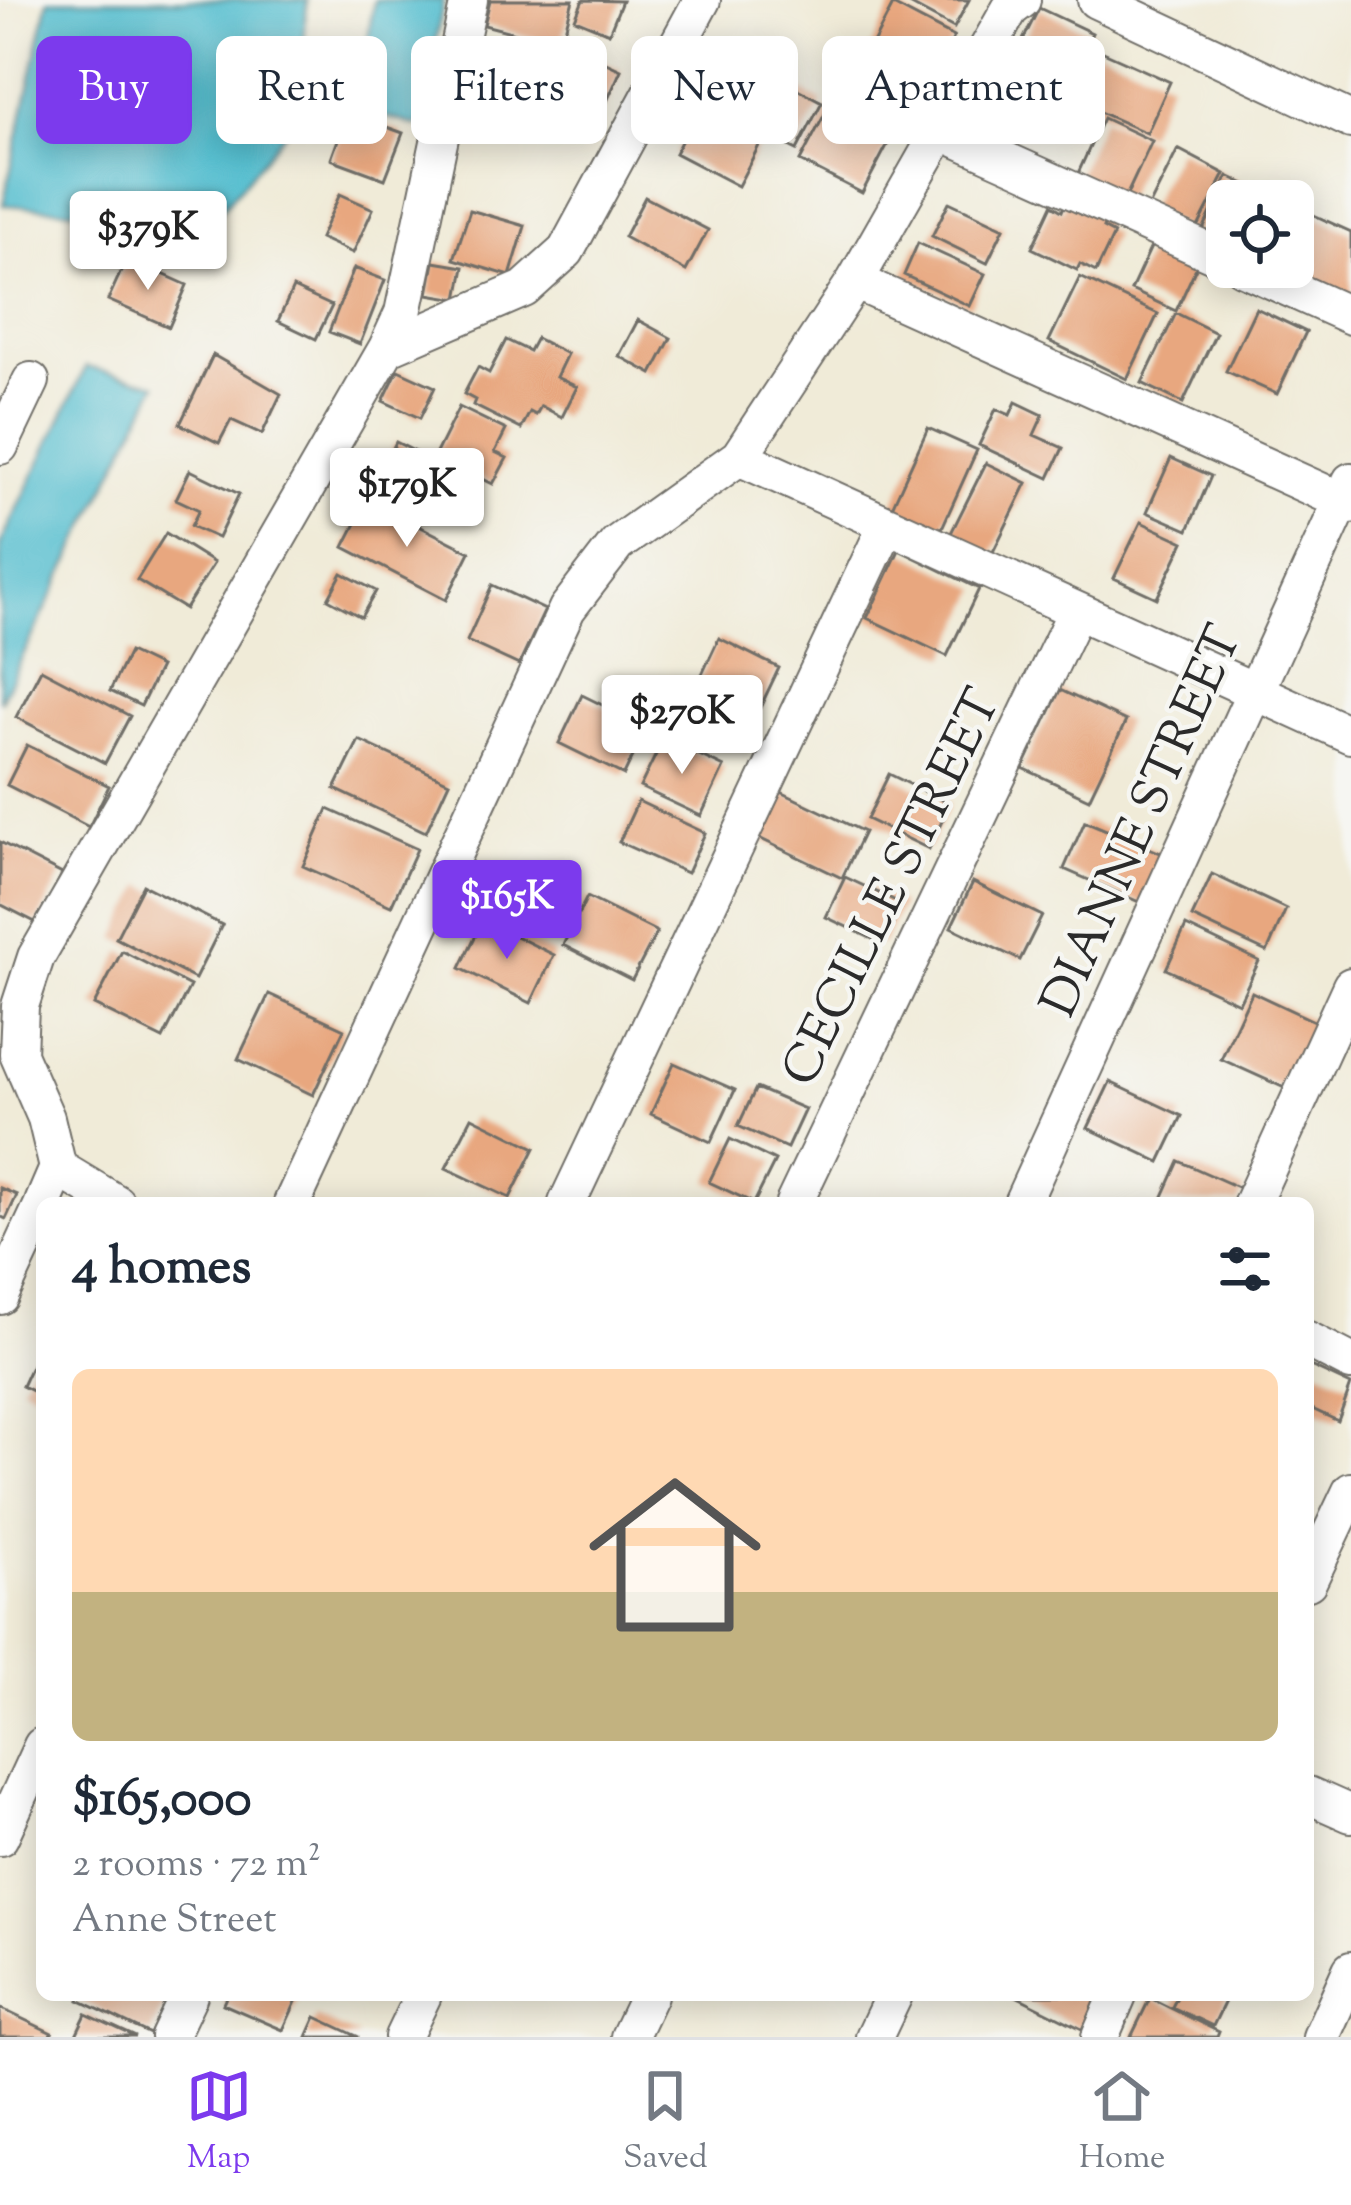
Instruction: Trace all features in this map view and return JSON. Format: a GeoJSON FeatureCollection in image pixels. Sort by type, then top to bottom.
{"type":"FeatureCollection","features":[{"type":"Feature","properties":{"kind":"street"},"geometry":{"type":"LineString","coordinates":[[46,1197],[58,1168],[46,1118],[18,1054],[20,1006],[36,957],[404,313],[470,0]]}},
{"type":"Feature","properties":{"kind":"street"},"geometry":{"type":"LineString","coordinates":[[387,348],[524,289],[566,251],[702,0]]}},
{"type":"Feature","properties":{"kind":"street"},"geometry":{"type":"LineString","coordinates":[[995,36],[1010,9],[1022,0]]}},
{"type":"Feature","properties":{"kind":"street"},"geometry":{"type":"LineString","coordinates":[[1096,0],[1351,120]]}},
{"type":"Feature","properties":{"kind":"street"},"geometry":{"type":"LineString","coordinates":[[295,1197],[567,609],[617,544],[739,457],[856,280],[933,144]]}},
{"type":"Feature","properties":{"kind":"street"},"geometry":{"type":"LineString","coordinates":[[969,144],[1206,251]]}},
{"type":"Feature","properties":{"kind":"street"},"geometry":{"type":"LineString","coordinates":[[856,280],[1348,495]]}},
{"type":"Feature","properties":{"kind":"street"},"geometry":{"type":"LineString","coordinates":[[1289,288],[1351,316]]}},
{"type":"Feature","properties":{"kind":"street"},"geometry":{"type":"LineString","coordinates":[[0,446],[31,381]]}},
{"type":"Feature","properties":{"kind":"street"},"geometry":{"type":"LineString","coordinates":[[739,457],[1351,735]]}},
{"type":"Feature","properties":{"kind":"street","name":"DIANNE STREET"},"geometry":{"type":"LineString","coordinates":[[1026,1197],[1251,691],[1348,495]]}},
{"type":"Feature","properties":{"kind":"street"},"geometry":{"type":"LineString","coordinates":[[570,1197],[886,527]]}},
{"type":"Feature","properties":{"kind":"street","name":"CECILLE STREET"},"geometry":{"type":"LineString","coordinates":[[797,1197],[1076,612]]}},
{"type":"Feature","properties":{"kind":"street"},"geometry":{"type":"LineString","coordinates":[[1255,1197],[1351,986]]}},
{"type":"Feature","properties":{"kind":"street"},"geometry":{"type":"LineString","coordinates":[[58,1168],[106,1197]]}},
{"type":"Feature","properties":{"kind":"street"},"geometry":{"type":"LineString","coordinates":[[0,1296],[34,1244]]}},
{"type":"Feature","properties":{"kind":"street"},"geometry":{"type":"LineString","coordinates":[[1314,1343],[1351,1362]]}},
{"type":"Feature","properties":{"kind":"street"},"geometry":{"type":"LineString","coordinates":[[1314,1569],[1351,1491]]}},
{"type":"Feature","properties":{"kind":"street"},"geometry":{"type":"LineString","coordinates":[[0,1837],[36,1759]]}},
{"type":"Feature","properties":{"kind":"street"},"geometry":{"type":"LineString","coordinates":[[1314,1798],[1351,1814]]}},
{"type":"Feature","properties":{"kind":"street"},"geometry":{"type":"LineString","coordinates":[[1321,2037],[1351,1970]]}},
{"type":"Feature","properties":{"kind":"street"},"geometry":{"type":"LineString","coordinates":[[169,2037],[186,2001]]}},
{"type":"Feature","properties":{"kind":"street"},"geometry":{"type":"LineString","coordinates":[[403,2037],[420,2001]]}},
{"type":"Feature","properties":{"kind":"street"},"geometry":{"type":"LineString","coordinates":[[629,2037],[646,2001]]}},
{"type":"Feature","properties":{"kind":"street"},"geometry":{"type":"LineString","coordinates":[[874,2037],[891,2001]]}},
{"type":"Feature","properties":{"kind":"street"},"geometry":{"type":"LineString","coordinates":[[1100,2037],[1115,2001]]}},
{"type":"Feature","properties":{"kind":"water"},"geometry":{"type":"Polygon","coordinates":[[[48,0],[307,0],[305,36],[216,36],[216,144],[276,144],[213,220],[3,205],[36,55],[36,144],[192,144],[192,36],[40,36],[48,0]]]}},
{"type":"Feature","properties":{"kind":"water"},"geometry":{"type":"Polygon","coordinates":[[[374,0],[444,0],[437,36],[411,36],[411,124],[387,117],[387,36],[368,36],[374,0]]]}},
{"type":"Feature","properties":{"kind":"water"},"geometry":{"type":"Polygon","coordinates":[[[86,367],[157,384],[0,702],[0,545],[86,367]]]}},
{"type":"Feature","properties":{"kind":"building"},"geometry":{"type":"Polygon","coordinates":[[[490,0],[573,0],[563,36],[526,36],[484,25],[490,0]]]}},
{"type":"Feature","properties":{"kind":"building"},"geometry":{"type":"Polygon","coordinates":[[[583,0],[622,1],[609,33],[575,19],[583,0]]]}},
{"type":"Feature","properties":{"kind":"building"},"geometry":{"type":"Polygon","coordinates":[[[902,0],[969,0],[954,28],[902,0]]]}},
{"type":"Feature","properties":{"kind":"building"},"geometry":{"type":"Polygon","coordinates":[[[893,5],[952,36],[877,36],[893,5]]]}},
{"type":"Feature","properties":{"kind":"building"},"geometry":{"type":"Polygon","coordinates":[[[1039,8],[1092,33],[1091,36],[1025,36],[1039,8]]]}},
{"type":"Feature","properties":{"kind":"building"},"geometry":{"type":"Polygon","coordinates":[[[1105,53],[1170,82],[1147,133],[1105,114],[1105,53]]]}},
{"type":"Feature","properties":{"kind":"building"},"geometry":{"type":"Polygon","coordinates":[[[607,63],[621,70],[607,101],[607,63]]]}},
{"type":"Feature","properties":{"kind":"building"},"geometry":{"type":"Polygon","coordinates":[[[798,89],[822,102],[797,150],[785,144],[798,144],[798,89]]]}},
{"type":"Feature","properties":{"kind":"building"},"geometry":{"type":"Polygon","coordinates":[[[822,119],[822,144],[888,144],[862,193],[800,161],[822,119]]]}},
{"type":"Feature","properties":{"kind":"building"},"geometry":{"type":"Polygon","coordinates":[[[1105,119],[1152,141],[1123,203],[1075,180],[1091,144],[1105,144],[1105,119]]]}},
{"type":"Feature","properties":{"kind":"building"},"geometry":{"type":"Polygon","coordinates":[[[387,127],[403,133],[385,179],[331,159],[336,144],[387,144],[387,127]]]}},
{"type":"Feature","properties":{"kind":"building"},"geometry":{"type":"Polygon","coordinates":[[[680,144],[760,144],[738,186],[675,153],[680,144]]]}},
{"type":"Feature","properties":{"kind":"building"},"geometry":{"type":"Polygon","coordinates":[[[1178,149],[1225,174],[1222,180],[1206,180],[1206,211],[1195,233],[1148,209],[1178,149]]]}},
{"type":"Feature","properties":{"kind":"building"},"geometry":{"type":"Polygon","coordinates":[[[340,194],[373,209],[353,253],[320,238],[340,194]]]}},
{"type":"Feature","properties":{"kind":"building"},"geometry":{"type":"Polygon","coordinates":[[[645,197],[708,230],[686,271],[624,237],[645,197]]]}},
{"type":"Feature","properties":{"kind":"building"},"geometry":{"type":"Polygon","coordinates":[[[1067,199],[1107,218],[1103,228],[1114,234],[1096,272],[1080,264],[1077,270],[1032,248],[1052,205],[1062,211],[1067,199]]]}},
{"type":"Feature","properties":{"kind":"building"},"geometry":{"type":"Polygon","coordinates":[[[949,202],[1004,228],[987,263],[932,236],[949,202]]]}},
{"type":"Feature","properties":{"kind":"building"},"geometry":{"type":"Polygon","coordinates":[[[470,210],[525,226],[510,276],[454,259],[470,210]]]}},
{"type":"Feature","properties":{"kind":"building"},"geometry":{"type":"Polygon","coordinates":[[[1314,215],[1351,232],[1351,297],[1314,282],[1314,215]]]}},
{"type":"Feature","properties":{"kind":"building"},"geometry":{"type":"Polygon","coordinates":[[[1156,236],[1201,257],[1176,311],[1131,290],[1156,236]]]}},
{"type":"Feature","properties":{"kind":"building"},"geometry":{"type":"Polygon","coordinates":[[[918,243],[985,274],[970,306],[904,275],[918,243]]]}},
{"type":"Feature","properties":{"kind":"building"},"geometry":{"type":"Polygon","coordinates":[[[127,258],[187,285],[169,327],[108,300],[127,258]]]}},
{"type":"Feature","properties":{"kind":"building"},"geometry":{"type":"Polygon","coordinates":[[[434,262],[464,267],[458,299],[428,294],[434,262]]]}},
{"type":"Feature","properties":{"kind":"building"},"geometry":{"type":"Polygon","coordinates":[[[354,268],[385,280],[360,344],[329,332],[354,268]]]}},
{"type":"Feature","properties":{"kind":"building"},"geometry":{"type":"Polygon","coordinates":[[[1080,277],[1158,314],[1127,379],[1049,341],[1080,277]]]}},
{"type":"Feature","properties":{"kind":"building"},"geometry":{"type":"Polygon","coordinates":[[[293,288],[332,306],[316,339],[278,321],[293,288]]]}},
{"type":"Feature","properties":{"kind":"building"},"geometry":{"type":"Polygon","coordinates":[[[1256,308],[1306,332],[1277,394],[1226,371],[1256,308]]]}},
{"type":"Feature","properties":{"kind":"building"},"geometry":{"type":"Polygon","coordinates":[[[1176,313],[1216,333],[1183,403],[1142,383],[1176,313]]]}},
{"type":"Feature","properties":{"kind":"building"},"geometry":{"type":"Polygon","coordinates":[[[638,320],[671,338],[652,374],[619,356],[638,320]]]}},
{"type":"Feature","properties":{"kind":"building"},"geometry":{"type":"Polygon","coordinates":[[[536,338],[567,354],[556,377],[577,387],[562,417],[541,406],[536,415],[530,412],[521,429],[473,405],[475,400],[464,394],[478,367],[489,373],[506,340],[529,351],[536,338]]]}},
{"type":"Feature","properties":{"kind":"building"},"geometry":{"type":"Polygon","coordinates":[[[213,355],[281,394],[262,434],[231,420],[219,443],[180,424],[213,355]]]}},
{"type":"Feature","properties":{"kind":"building"},"geometry":{"type":"Polygon","coordinates":[[[398,370],[435,387],[420,418],[383,401],[398,370]]]}},
{"type":"Feature","properties":{"kind":"building"},"geometry":{"type":"Polygon","coordinates":[[[1016,402],[1043,415],[1034,435],[1063,448],[1049,478],[979,445],[996,409],[1010,415],[1016,402]]]}},
{"type":"Feature","properties":{"kind":"building"},"geometry":{"type":"Polygon","coordinates":[[[459,407],[506,430],[495,452],[507,458],[493,484],[435,455],[459,407]]]}},
{"type":"Feature","properties":{"kind":"building"},"geometry":{"type":"Polygon","coordinates":[[[928,428],[977,450],[937,539],[888,516],[928,428]]]}},
{"type":"Feature","properties":{"kind":"building"},"geometry":{"type":"Polygon","coordinates":[[[396,442],[447,468],[419,522],[369,495],[396,442]]]}},
{"type":"Feature","properties":{"kind":"building"},"geometry":{"type":"Polygon","coordinates":[[[1171,458],[1211,476],[1188,530],[1147,512],[1171,458]]]}},
{"type":"Feature","properties":{"kind":"building"},"geometry":{"type":"Polygon","coordinates":[[[986,463],[1027,483],[988,562],[947,541],[986,463]]]}},
{"type":"Feature","properties":{"kind":"building"},"geometry":{"type":"Polygon","coordinates":[[[190,470],[239,494],[218,538],[191,526],[199,510],[176,499],[190,470]]]}},
{"type":"Feature","properties":{"kind":"building"},"geometry":{"type":"Polygon","coordinates":[[[368,500],[470,552],[446,600],[344,547],[368,500]]]}},
{"type":"Feature","properties":{"kind":"building"},"geometry":{"type":"Polygon","coordinates":[[[1141,522],[1184,542],[1157,598],[1114,578],[1141,522]]]}},
{"type":"Feature","properties":{"kind":"building"},"geometry":{"type":"Polygon","coordinates":[[[166,533],[214,563],[185,609],[137,580],[166,533]]]}},
{"type":"Feature","properties":{"kind":"building"},"geometry":{"type":"Polygon","coordinates":[[[899,550],[979,589],[947,656],[867,618],[899,550]]]}},
{"type":"Feature","properties":{"kind":"building"},"geometry":{"type":"Polygon","coordinates":[[[342,573],[376,591],[361,617],[328,599],[342,573]]]}},
{"type":"Feature","properties":{"kind":"building"},"geometry":{"type":"Polygon","coordinates":[[[492,585],[545,610],[519,665],[467,641],[492,585]]]}},
{"type":"Feature","properties":{"kind":"building"},"geometry":{"type":"Polygon","coordinates":[[[719,638],[779,668],[757,714],[697,685],[719,638]]]}},
{"type":"Feature","properties":{"kind":"building"},"geometry":{"type":"Polygon","coordinates":[[[129,652],[160,667],[141,706],[110,691],[129,652]]]}},
{"type":"Feature","properties":{"kind":"building"},"geometry":{"type":"Polygon","coordinates":[[[41,669],[130,716],[105,763],[16,717],[41,669]]]}},
{"type":"Feature","properties":{"kind":"building"},"geometry":{"type":"Polygon","coordinates":[[[1060,690],[1126,721],[1089,799],[1023,768],[1060,690]]]}},
{"type":"Feature","properties":{"kind":"building"},"geometry":{"type":"Polygon","coordinates":[[[582,695],[647,727],[624,775],[559,743],[582,695]]]}},
{"type":"Feature","properties":{"kind":"building"},"geometry":{"type":"Polygon","coordinates":[[[664,738],[724,767],[701,816],[640,787],[664,738]]]}},
{"type":"Feature","properties":{"kind":"building"},"geometry":{"type":"Polygon","coordinates":[[[359,740],[449,782],[426,832],[335,789],[359,740]]]}},
{"type":"Feature","properties":{"kind":"building"},"geometry":{"type":"Polygon","coordinates":[[[27,745],[109,786],[89,827],[7,785],[27,745]]]}},
{"type":"Feature","properties":{"kind":"building"},"geometry":{"type":"Polygon","coordinates":[[[889,774],[950,804],[929,849],[867,819],[889,774]]]}},
{"type":"Feature","properties":{"kind":"building"},"geometry":{"type":"Polygon","coordinates":[[[781,792],[864,832],[842,878],[759,838],[781,792]]]}},
{"type":"Feature","properties":{"kind":"building"},"geometry":{"type":"Polygon","coordinates":[[[638,801],[705,833],[687,873],[619,842],[638,801]]]}},
{"type":"Feature","properties":{"kind":"building"},"geometry":{"type":"Polygon","coordinates":[[[328,809],[417,849],[391,906],[303,866],[328,809]]]}},
{"type":"Feature","properties":{"kind":"building"},"geometry":{"type":"Polygon","coordinates":[[[1085,821],[1168,856],[1146,905],[1064,869],[1085,821]]]}},
{"type":"Feature","properties":{"kind":"building"},"geometry":{"type":"Polygon","coordinates":[[[0,842],[62,874],[37,923],[0,904],[0,842]]]}},
{"type":"Feature","properties":{"kind":"building"},"geometry":{"type":"Polygon","coordinates":[[[1212,874],[1286,909],[1267,952],[1192,917],[1212,874]]]}},
{"type":"Feature","properties":{"kind":"building"},"geometry":{"type":"Polygon","coordinates":[[[845,877],[902,904],[883,944],[826,917],[845,877]]]}},
{"type":"Feature","properties":{"kind":"building"},"geometry":{"type":"Polygon","coordinates":[[[973,882],[1042,916],[1020,960],[951,927],[973,882]]]}},
{"type":"Feature","properties":{"kind":"building"},"geometry":{"type":"Polygon","coordinates":[[[143,885],[222,925],[195,979],[116,938],[143,885]]]}},
{"type":"Feature","properties":{"kind":"building"},"geometry":{"type":"Polygon","coordinates":[[[587,897],[657,932],[632,980],[563,945],[587,897]]]}},
{"type":"Feature","properties":{"kind":"building"},"geometry":{"type":"Polygon","coordinates":[[[483,920],[554,955],[531,1003],[460,968],[483,920]]]}},
{"type":"Feature","properties":{"kind":"building"},"geometry":{"type":"Polygon","coordinates":[[[1186,926],[1259,961],[1239,1003],[1166,969],[1186,926]]]}},
{"type":"Feature","properties":{"kind":"building"},"geometry":{"type":"Polygon","coordinates":[[[122,951],[190,986],[163,1039],[94,1005],[122,951]]]}},
{"type":"Feature","properties":{"kind":"building"},"geometry":{"type":"Polygon","coordinates":[[[1252,992],[1320,1024],[1289,1090],[1221,1059],[1252,992]]]}},
{"type":"Feature","properties":{"kind":"building"},"geometry":{"type":"Polygon","coordinates":[[[269,994],[344,1029],[313,1095],[238,1059],[269,994]]]}},
{"type":"Feature","properties":{"kind":"building"},"geometry":{"type":"Polygon","coordinates":[[[674,1063],[735,1090],[711,1142],[651,1114],[674,1063]]]}},
{"type":"Feature","properties":{"kind":"building"},"geometry":{"type":"Polygon","coordinates":[[[1110,1082],[1182,1116],[1160,1162],[1088,1128],[1110,1082]]]}},
{"type":"Feature","properties":{"kind":"building"},"geometry":{"type":"Polygon","coordinates":[[[756,1088],[805,1109],[787,1148],[738,1126],[756,1088]]]}},
{"type":"Feature","properties":{"kind":"building"},"geometry":{"type":"Polygon","coordinates":[[[472,1117],[535,1148],[510,1197],[446,1168],[472,1117]]]}},
{"type":"Feature","properties":{"kind":"building"},"geometry":{"type":"Polygon","coordinates":[[[730,1139],[775,1161],[757,1197],[741,1197],[709,1182],[730,1139]]]}},
{"type":"Feature","properties":{"kind":"building"},"geometry":{"type":"Polygon","coordinates":[[[1179,1161],[1244,1190],[1241,1197],[1163,1197],[1179,1161]]]}},
{"type":"Feature","properties":{"kind":"building"},"geometry":{"type":"Polygon","coordinates":[[[0,1188],[17,1195],[6,1219],[0,1216],[0,1188]]]}},
{"type":"Feature","properties":{"kind":"building"},"geometry":{"type":"Polygon","coordinates":[[[36,1356],[36,1393],[22,1386],[36,1356]]]}},
{"type":"Feature","properties":{"kind":"building"},"geometry":{"type":"Polygon","coordinates":[[[1314,1368],[1351,1385],[1338,1421],[1314,1410],[1314,1368]]]}},
{"type":"Feature","properties":{"kind":"building"},"geometry":{"type":"Polygon","coordinates":[[[81,2001],[166,2001],[150,2034],[81,2001]]]}},
{"type":"Feature","properties":{"kind":"building"},"geometry":{"type":"Polygon","coordinates":[[[224,2001],[296,2001],[283,2030],[224,2001]]]}},
{"type":"Feature","properties":{"kind":"building"},"geometry":{"type":"Polygon","coordinates":[[[1026,2001],[1098,2001],[1086,2031],[1026,2001]]]}},
{"type":"Feature","properties":{"kind":"building"},"geometry":{"type":"Polygon","coordinates":[[[1149,2001],[1219,2032],[1217,2037],[1131,2037],[1149,2001]]]}},
{"type":"Feature","properties":{"kind":"building"},"geometry":{"type":"Polygon","coordinates":[[[1175,2001],[1225,2001],[1213,2026],[1172,2007],[1175,2001]]]}},
{"type":"Feature","properties":{"kind":"building"},"geometry":{"type":"Polygon","coordinates":[[[0,2008],[52,2033],[49,2037],[0,2037],[0,2008]]]}},
{"type":"Feature","properties":{"kind":"building"},"geometry":{"type":"Polygon","coordinates":[[[86,2014],[136,2037],[75,2037],[86,2014]]]}},
{"type":"Feature","properties":{"kind":"building"},"geometry":{"type":"Polygon","coordinates":[[[316,2017],[359,2037],[307,2037],[316,2017]]]}}]}
